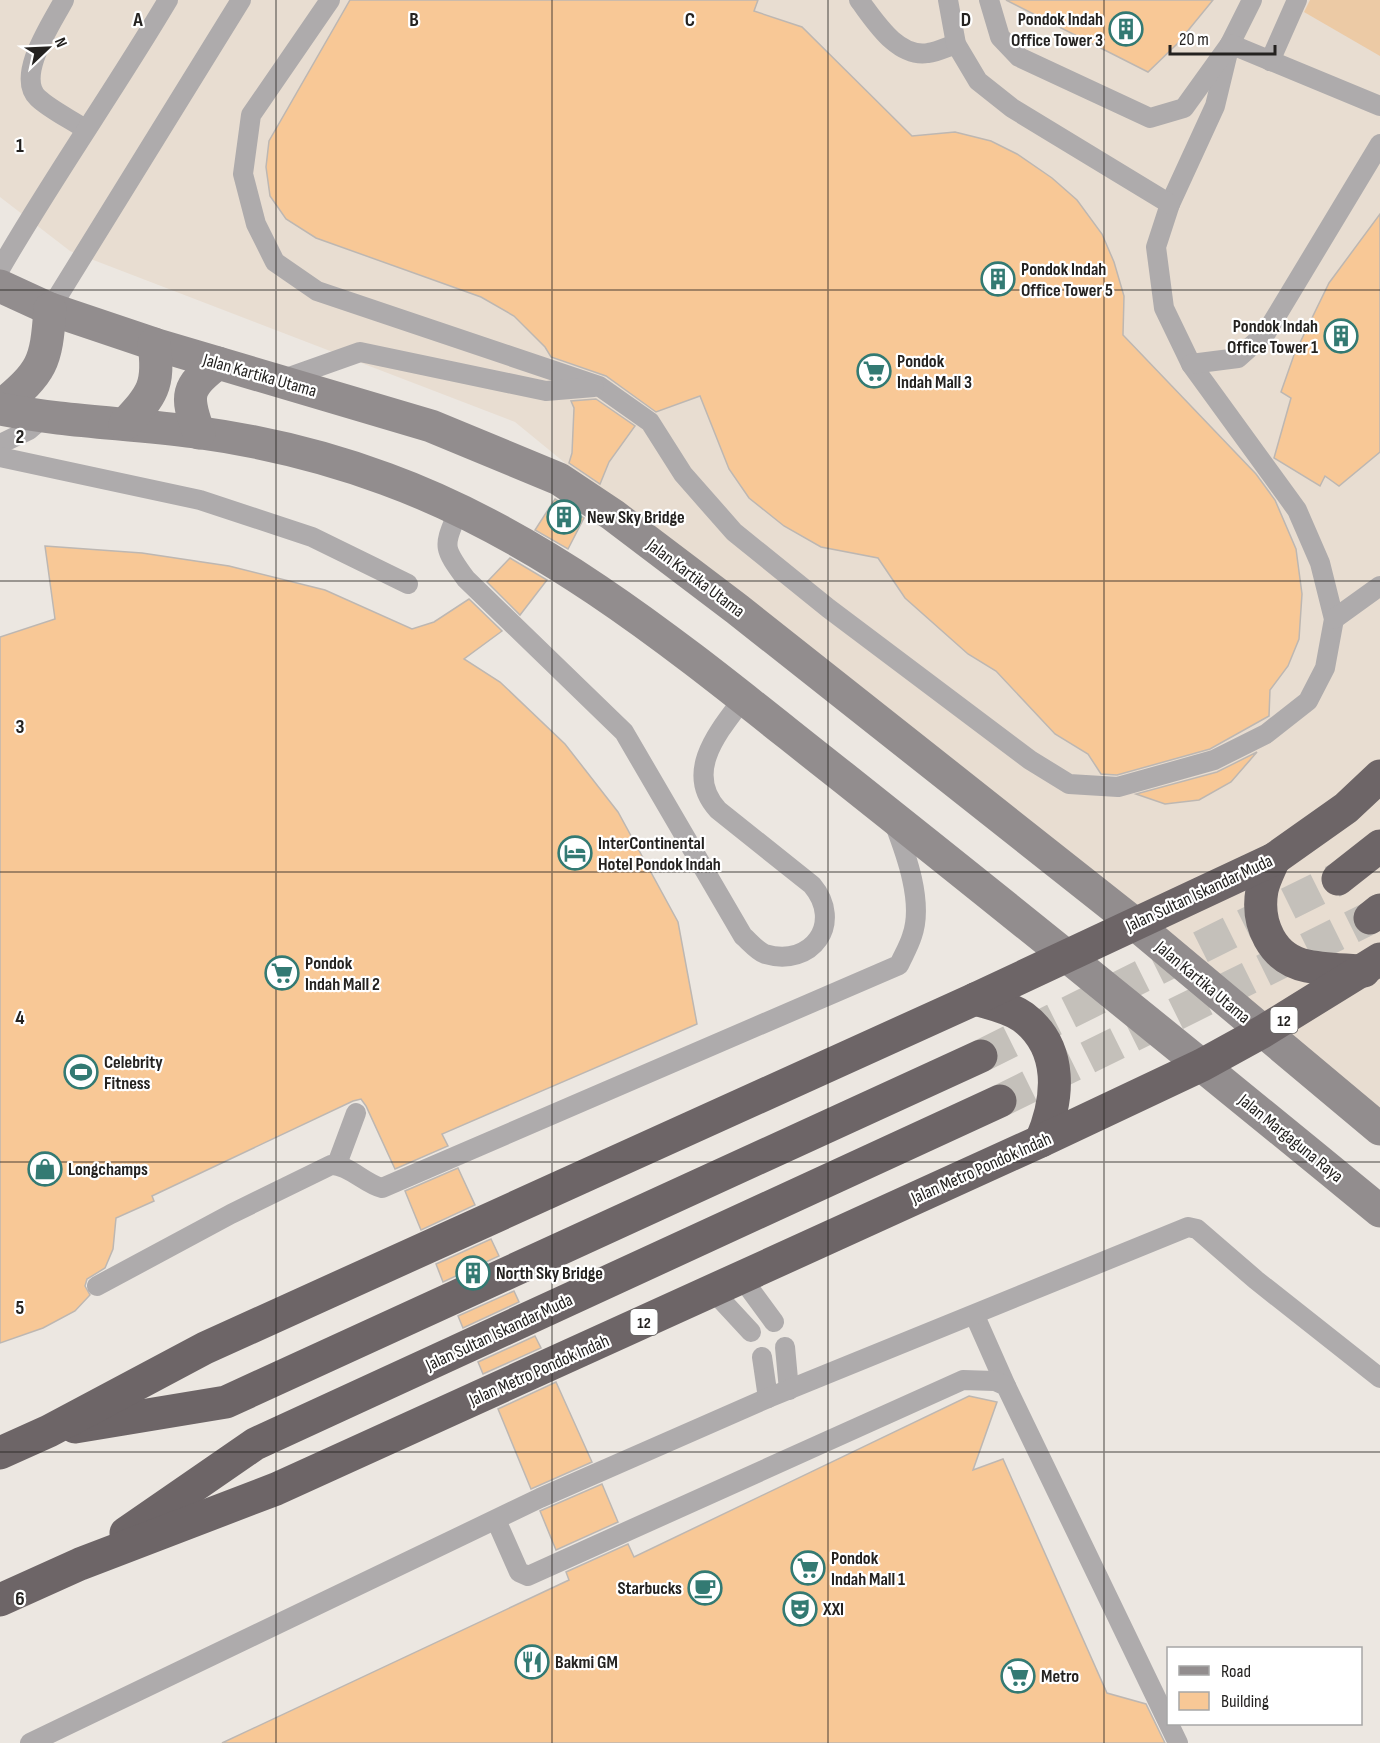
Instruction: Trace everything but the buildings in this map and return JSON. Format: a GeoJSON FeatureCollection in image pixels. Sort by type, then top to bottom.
{"type":"FeatureCollection","features":[{"type":"Feature","properties":{"kind":"highway","name":"Jalan Sultan Iskandar Muda"},"geometry":{"type":"LineString","coordinates":[[1067,954],[1274,859],[1346,808],[1380,776]]}},
{"type":"Feature","properties":{"kind":"highway"},"geometry":{"type":"LineString","coordinates":[[1338,879],[1380,846]]}},
{"type":"Feature","properties":{"kind":"highway"},"geometry":{"type":"LineString","coordinates":[[1274,859],[1262,889],[1260,916],[1269,939],[1282,956],[1305,966],[1372,965]]}},
{"type":"Feature","properties":{"kind":"highway"},"geometry":{"type":"LineString","coordinates":[[0,1453],[49,1431],[205,1348],[975,999],[1067,954]]}},
{"type":"Feature","properties":{"kind":"highway","name":"12"},"geometry":{"type":"LineString","coordinates":[[1202,1065],[1262,1032],[1372,965]]}},
{"type":"Feature","properties":{"kind":"highway"},"geometry":{"type":"LineString","coordinates":[[975,999],[1009,1009],[1024,1018],[1042,1036],[1055,1069],[1055,1091],[1049,1122],[1041,1141]]}},
{"type":"Feature","properties":{"kind":"highway"},"geometry":{"type":"LineString","coordinates":[[49,1431],[226,1402],[981,1056]]}},
{"type":"Feature","properties":{"kind":"highway","name":"Jalan Metro Pondok Indah"},"geometry":{"type":"LineString","coordinates":[[0,1600],[80,1564],[276,1489],[1041,1141],[1202,1065]]}},
{"type":"Feature","properties":{"kind":"highway","name":"Jalan Sultan Iskandar Muda"},"geometry":{"type":"LineString","coordinates":[[80,1564],[255,1444],[1000,1101]]}},
{"type":"Feature","properties":{"kind":"main road","name":"Jalan Kartika Utama"},"geometry":{"type":"LineString","coordinates":[[0,286],[50,309],[154,344],[431,426],[559,479],[613,515],[737,609],[1134,923],[1262,1032]]}},
{"type":"Feature","properties":{"kind":"main road"},"geometry":{"type":"LineString","coordinates":[[0,408],[32,381],[42,363],[47,345],[50,309]]}},
{"type":"Feature","properties":{"kind":"main road"},"geometry":{"type":"LineString","coordinates":[[125,424],[148,400],[155,385],[157,359],[154,344]]}},
{"type":"Feature","properties":{"kind":"main road"},"geometry":{"type":"LineString","coordinates":[[199,433],[191,412],[190,394],[196,380],[218,363]]}},
{"type":"Feature","properties":{"kind":"main road"},"geometry":{"type":"LineString","coordinates":[[0,408],[44,417],[199,433],[284,447],[387,479],[498,528],[572,571],[743,699],[1067,954],[1202,1065]]}},
{"type":"Feature","properties":{"kind":"main road"},"geometry":{"type":"LineString","coordinates":[[1262,1032],[1380,1129]]}},
{"type":"Feature","properties":{"kind":"main road","name":"Jalan Margaguna Raya"},"geometry":{"type":"LineString","coordinates":[[1202,1065],[1380,1211]]}},
{"type":"Feature","properties":{"kind":"lane"},"geometry":{"type":"LineString","coordinates":[[64,0],[31,67],[28,80],[37,97],[85,129]]}},
{"type":"Feature","properties":{"kind":"lane"},"geometry":{"type":"LineString","coordinates":[[0,269],[85,129],[131,63],[168,0]]}},
{"type":"Feature","properties":{"kind":"lane"},"geometry":{"type":"LineString","coordinates":[[50,309],[241,0]]}},
{"type":"Feature","properties":{"kind":"lane"},"geometry":{"type":"LineString","coordinates":[[330,0],[251,115],[243,174],[255,224],[275,262],[317,291],[599,386],[650,422],[683,474],[734,532],[828,608],[1030,760],[1069,784],[1118,787],[1157,778],[1214,760],[1266,734],[1308,701],[1325,668],[1334,619],[1320,563],[1297,510],[1191,364],[1164,308],[1156,248],[1170,204],[1215,106],[1230,44]]}},
{"type":"Feature","properties":{"kind":"lane"},"geometry":{"type":"LineString","coordinates":[[859,0],[879,27],[903,50],[927,54],[956,44]]}},
{"type":"Feature","properties":{"kind":"lane"},"geometry":{"type":"LineString","coordinates":[[948,0],[956,44],[978,81],[1012,108],[1170,204]]}},
{"type":"Feature","properties":{"kind":"lane"},"geometry":{"type":"LineString","coordinates":[[989,0],[990,11],[1000,37],[1019,57],[1150,117],[1184,108],[1230,44],[1252,0]]}},
{"type":"Feature","properties":{"kind":"lane"},"geometry":{"type":"LineString","coordinates":[[1270,61],[1297,0]]}},
{"type":"Feature","properties":{"kind":"lane"},"geometry":{"type":"LineString","coordinates":[[1230,44],[1380,106]]}},
{"type":"Feature","properties":{"kind":"lane"},"geometry":{"type":"LineString","coordinates":[[1191,364],[1238,358],[1266,333],[1380,144]]}},
{"type":"Feature","properties":{"kind":"lane"},"geometry":{"type":"LineString","coordinates":[[279,381],[360,352],[546,391],[599,386]]}},
{"type":"Feature","properties":{"kind":"lane"},"geometry":{"type":"LineString","coordinates":[[0,444],[29,430],[44,417]]}},
{"type":"Feature","properties":{"kind":"lane"},"geometry":{"type":"LineString","coordinates":[[0,457],[200,500],[312,537],[408,584]]}},
{"type":"Feature","properties":{"kind":"lane"},"geometry":{"type":"LineString","coordinates":[[459,509],[446,546],[448,555],[466,579],[624,732],[743,936],[762,953],[783,956],[802,952],[815,945],[825,928],[822,897],[812,885],[718,810],[709,800],[705,787],[704,767],[707,751],[743,699]]}},
{"type":"Feature","properties":{"kind":"lane"},"geometry":{"type":"LineString","coordinates":[[1334,619],[1380,586]]}},
{"type":"Feature","properties":{"kind":"lane"},"geometry":{"type":"LineString","coordinates":[[98,1286],[231,1214],[331,1165],[337,1164],[372,1186],[382,1188],[898,965],[914,934],[915,897],[910,863],[891,815]]}},
{"type":"Feature","properties":{"kind":"lane"},"geometry":{"type":"LineString","coordinates":[[337,1164],[356,1113]]}},
{"type":"Feature","properties":{"kind":"lane"},"geometry":{"type":"LineString","coordinates":[[30,1743],[540,1498],[768,1398],[975,1316],[1191,1226],[1292,1315],[1380,1378]]}},
{"type":"Feature","properties":{"kind":"lane"},"geometry":{"type":"LineString","coordinates":[[727,1284],[774,1322]]}},
{"type":"Feature","properties":{"kind":"lane"},"geometry":{"type":"LineString","coordinates":[[727,1284],[751,1332]]}},
{"type":"Feature","properties":{"kind":"lane"},"geometry":{"type":"LineString","coordinates":[[975,1316],[1006,1386],[1167,1720]]}},
{"type":"Feature","properties":{"kind":"lane"},"geometry":{"type":"LineString","coordinates":[[784,1347],[789,1390]]}},
{"type":"Feature","properties":{"kind":"lane"},"geometry":{"type":"LineString","coordinates":[[762,1357],[768,1398]]}},
{"type":"Feature","properties":{"kind":"lane"},"geometry":{"type":"LineString","coordinates":[[496,1520],[519,1572],[528,1576],[963,1380],[995,1381],[1006,1386]]}},
{"type":"Feature","properties":{"kind":"lane"},"geometry":{"type":"LineString","coordinates":[[1169,1725],[1178,1743]]}},
{"type":"Feature","properties":{"kind":"shaded area"},"geometry":{"type":"Polygon","coordinates":[[[0,0],[1380,0],[1380,1130],[515,422],[70,251],[0,197],[0,0]]]}},
{"type":"Feature","properties":{"kind":"shaded area"},"geometry":{"type":"Polygon","coordinates":[[[1310,0],[1380,0],[1380,56],[1304,12],[1310,0]]]}},
{"type":"Feature","properties":{"kind":"tunnel"},"geometry":{"type":"LineString","coordinates":[[981,1056],[1338,879]]}},
{"type":"Feature","properties":{"kind":"tunnel"},"geometry":{"type":"LineString","coordinates":[[1000,1101],[1370,918]]}},
{"type":"Feature","properties":{"kind":"place","name":"Pondok Indah Office Tower 3"},"geometry":{"type":"Point","coordinates":[1126,29]}},
{"type":"Feature","properties":{"kind":"place","name":"Pondok Indah Office Tower 5"},"geometry":{"type":"Point","coordinates":[998,279]}},
{"type":"Feature","properties":{"kind":"place","name":"Pondok Indah Office Tower 1"},"geometry":{"type":"Point","coordinates":[1341,336]}},
{"type":"Feature","properties":{"kind":"place","name":"Pondok Indah Mall 3"},"geometry":{"type":"Point","coordinates":[874,371]}},
{"type":"Feature","properties":{"kind":"place","name":"New Sky Bridge"},"geometry":{"type":"Point","coordinates":[564,517]}},
{"type":"Feature","properties":{"kind":"place","name":"InterContinental Hotel Pondok Indah"},"geometry":{"type":"Point","coordinates":[575,853]}},
{"type":"Feature","properties":{"kind":"place","name":"Pondok Indah Mall 2"},"geometry":{"type":"Point","coordinates":[282,973]}},
{"type":"Feature","properties":{"kind":"place","name":"Celebrity Fitness"},"geometry":{"type":"Point","coordinates":[81,1072]}},
{"type":"Feature","properties":{"kind":"place","name":"Longchamps"},"geometry":{"type":"Point","coordinates":[45,1169]}},
{"type":"Feature","properties":{"kind":"place","name":"North Sky Bridge"},"geometry":{"type":"Point","coordinates":[473,1273]}},
{"type":"Feature","properties":{"kind":"place","name":"Pondok Indah Mall 1"},"geometry":{"type":"Point","coordinates":[808,1568]}},
{"type":"Feature","properties":{"kind":"place","name":"Starbucks"},"geometry":{"type":"Point","coordinates":[705,1588]}},
{"type":"Feature","properties":{"kind":"place","name":"XXI"},"geometry":{"type":"Point","coordinates":[800,1609]}},
{"type":"Feature","properties":{"kind":"place","name":"Bakmi GM"},"geometry":{"type":"Point","coordinates":[532,1662]}},
{"type":"Feature","properties":{"kind":"place","name":"Metro"},"geometry":{"type":"Point","coordinates":[1018,1676]}}]}
